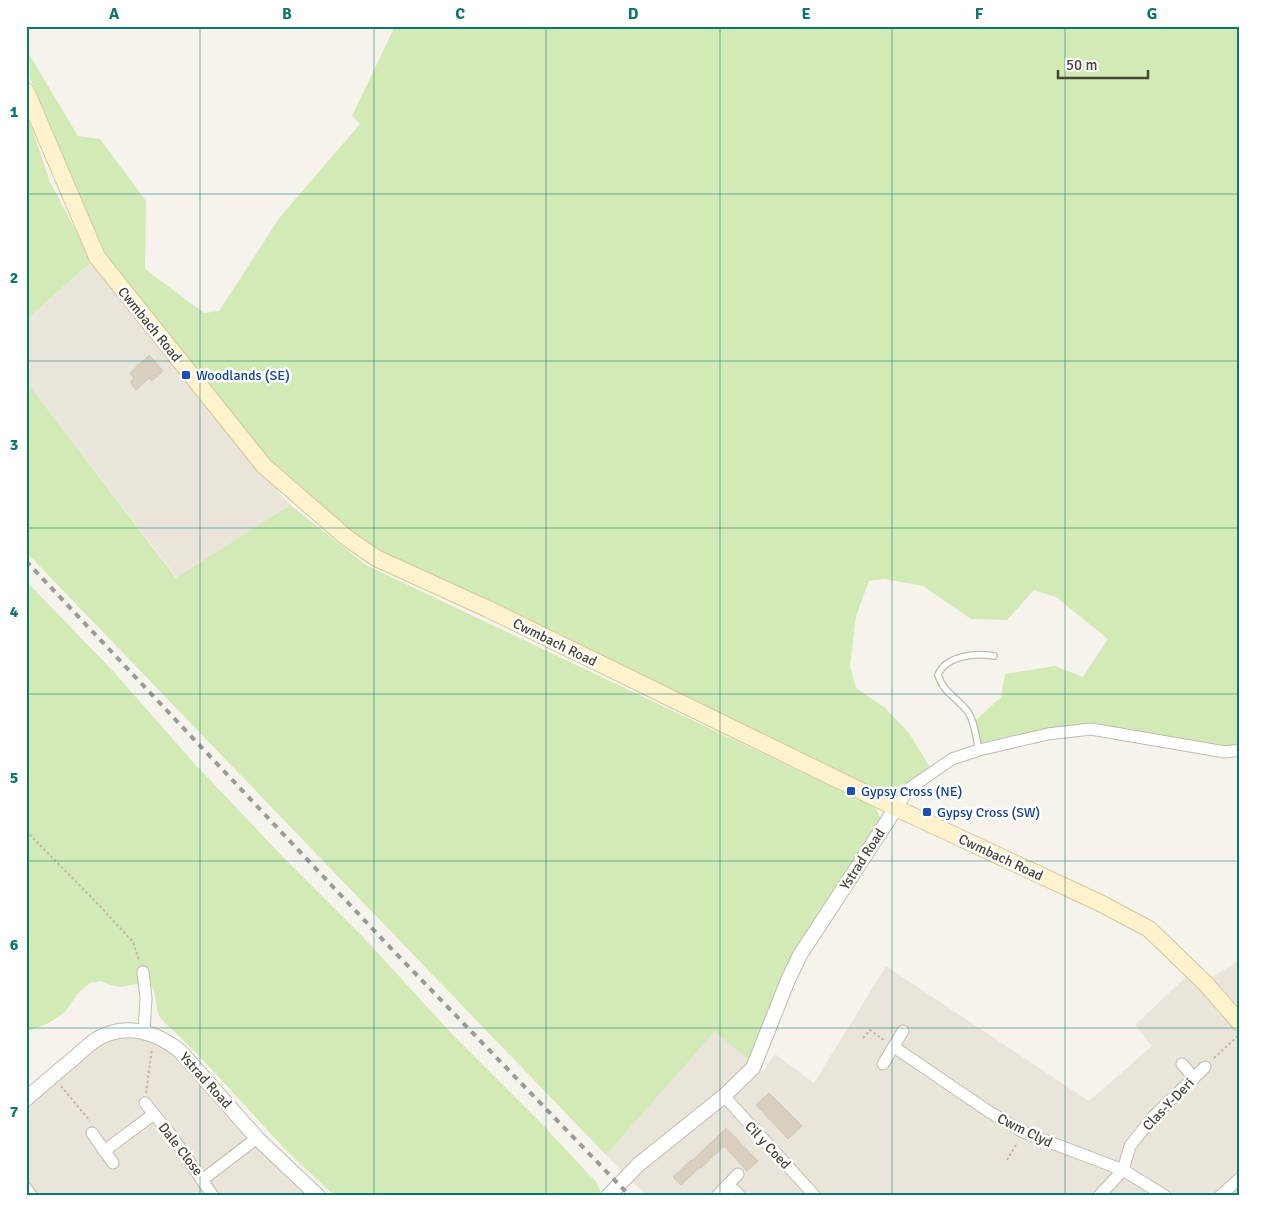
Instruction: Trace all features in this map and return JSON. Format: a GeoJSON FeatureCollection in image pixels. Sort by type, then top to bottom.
{"type":"FeatureCollection","features":[{"type":"Feature","properties":{"kind":"main road","name":"Cwmbach Road"},"geometry":{"type":"LineString","coordinates":[[26,91],[97,257],[264,466],[347,538],[376,558],[488,609],[896,808],[1100,903],[1149,929],[1206,984],[1240,1023]]}},
{"type":"Feature","properties":{"kind":"street","name":"Ystrad Road"},"geometry":{"type":"LineString","coordinates":[[608,1196],[638,1165],[724,1096],[753,1068],[800,955],[910,788],[931,772],[952,759],[979,750],[1048,734],[1091,729],[1225,752],[1240,750]]}},
{"type":"Feature","properties":{"kind":"street"},"geometry":{"type":"LineString","coordinates":[[26,1099],[52,1075],[97,1039],[121,1032],[149,1033],[143,972]]}},
{"type":"Feature","properties":{"kind":"street"},"geometry":{"type":"LineString","coordinates":[[883,1064],[904,1031]]}},
{"type":"Feature","properties":{"kind":"street","name":"Ystrad Road"},"geometry":{"type":"LineString","coordinates":[[149,1033],[168,1042],[180,1051],[256,1138],[318,1196]]}},
{"type":"Feature","properties":{"kind":"street","name":"Cwm Clyd"},"geometry":{"type":"LineString","coordinates":[[894,1047],[988,1111],[1023,1132],[1123,1170],[1165,1196]]}},
{"type":"Feature","properties":{"kind":"street","name":"Clas-Y-Deri"},"geometry":{"type":"LineString","coordinates":[[1182,1064],[1194,1078]]}},
{"type":"Feature","properties":{"kind":"street","name":"Clas-Y-Deri"},"geometry":{"type":"LineString","coordinates":[[1123,1170],[1130,1146],[1153,1117],[1205,1067]]}},
{"type":"Feature","properties":{"kind":"street","name":"Cil y Coed"},"geometry":{"type":"LineString","coordinates":[[724,1096],[812,1195]]}},
{"type":"Feature","properties":{"kind":"street","name":"Dale Close"},"geometry":{"type":"LineString","coordinates":[[145,1103],[171,1135],[202,1180],[256,1138]]}},
{"type":"Feature","properties":{"kind":"street","name":"Dale Close"},"geometry":{"type":"LineString","coordinates":[[104,1151],[154,1114]]}},
{"type":"Feature","properties":{"kind":"street"},"geometry":{"type":"LineString","coordinates":[[92,1133],[113,1163]]}},
{"type":"Feature","properties":{"kind":"street"},"geometry":{"type":"LineString","coordinates":[[1099,1196],[1123,1170]]}},
{"type":"Feature","properties":{"kind":"street"},"geometry":{"type":"LineString","coordinates":[[717,1196],[738,1174]]}},
{"type":"Feature","properties":{"kind":"street"},"geometry":{"type":"LineString","coordinates":[[1220,1196],[1240,1178]]}},
{"type":"Feature","properties":{"kind":"street"},"geometry":{"type":"LineString","coordinates":[[202,1180],[213,1196]]}},
{"type":"Feature","properties":{"kind":"street"},"geometry":{"type":"LineString","coordinates":[[728,1184],[740,1196]]}},
{"type":"Feature","properties":{"kind":"lane"},"geometry":{"type":"LineString","coordinates":[[979,750],[971,717],[944,689],[938,675],[945,665],[970,654],[994,656]]}},
{"type":"Feature","properties":{"kind":"lane"},"geometry":{"type":"LineString","coordinates":[[26,1184],[35,1196]]}},
{"type":"Feature","properties":{"kind":"path"},"geometry":{"type":"LineString","coordinates":[[26,831],[133,942],[143,972]]}},
{"type":"Feature","properties":{"kind":"path"},"geometry":{"type":"LineString","coordinates":[[863,1038],[870,1030],[894,1047]]}},
{"type":"Feature","properties":{"kind":"path"},"geometry":{"type":"LineString","coordinates":[[145,1103],[149,1033]]}},
{"type":"Feature","properties":{"kind":"path"},"geometry":{"type":"LineString","coordinates":[[1205,1067],[1240,1034]]}},
{"type":"Feature","properties":{"kind":"path"},"geometry":{"type":"LineString","coordinates":[[52,1075],[92,1124],[92,1133]]}},
{"type":"Feature","properties":{"kind":"path"},"geometry":{"type":"LineString","coordinates":[[1007,1160],[1023,1132]]}},
{"type":"Feature","properties":{"kind":"shaded area"},"geometry":{"type":"Polygon","coordinates":[[[92,261],[244,452],[290,505],[177,578],[26,381],[26,320],[92,261]]]}},
{"type":"Feature","properties":{"kind":"shaded area"},"geometry":{"type":"Polygon","coordinates":[[[1240,960],[1240,1009],[1212,977],[1240,960]]]}},
{"type":"Feature","properties":{"kind":"shaded area"},"geometry":{"type":"Polygon","coordinates":[[[886,966],[1089,1101],[1152,1046],[1135,1025],[1189,974],[1240,1032],[1240,1196],[647,1196],[606,1155],[715,1030],[763,1072],[775,1054],[814,1083],[886,966]]]}},
{"type":"Feature","properties":{"kind":"shaded area"},"geometry":{"type":"Polygon","coordinates":[[[142,1036],[175,1053],[227,1115],[306,1196],[26,1196],[26,1106],[97,1043],[110,1038],[142,1036]]]}},
{"type":"Feature","properties":{"kind":"green space"},"geometry":{"type":"Polygon","coordinates":[[[395,26],[1240,26],[1240,748],[1224,751],[1089,724],[982,746],[974,722],[1001,697],[1005,674],[1055,666],[1083,677],[1108,639],[1056,597],[1034,590],[1007,620],[971,619],[923,586],[885,579],[869,581],[856,616],[850,667],[856,688],[885,708],[909,733],[931,769],[896,799],[379,552],[353,535],[268,463],[99,252],[30,78],[29,54],[78,136],[100,139],[146,201],[145,269],[204,313],[219,311],[280,217],[360,124],[352,116],[395,26]]]}},
{"type":"Feature","properties":{"kind":"green space"},"geometry":{"type":"Polygon","coordinates":[[[26,111],[50,182],[92,261],[26,320],[26,111]]]}},
{"type":"Feature","properties":{"kind":"green space"},"geometry":{"type":"Polygon","coordinates":[[[26,381],[176,578],[290,505],[366,565],[875,807],[881,819],[798,954],[751,1062],[715,1031],[606,1155],[26,552],[26,381]]]}},
{"type":"Feature","properties":{"kind":"green space"},"geometry":{"type":"Polygon","coordinates":[[[26,581],[112,670],[194,763],[282,856],[363,937],[452,1034],[540,1122],[597,1183],[601,1194],[599,1196],[335,1196],[285,1149],[210,1068],[164,1022],[158,1012],[154,990],[147,982],[121,987],[101,981],[90,983],[79,992],[65,1012],[49,1023],[31,1030],[26,1029],[26,581]]]}},
{"type":"Feature","properties":{"kind":"building"},"geometry":{"type":"Polygon","coordinates":[[[149,355],[163,371],[152,381],[149,378],[136,390],[130,382],[134,378],[130,373],[149,355]]]}},
{"type":"Feature","properties":{"kind":"building"},"geometry":{"type":"Polygon","coordinates":[[[769,1093],[802,1126],[788,1139],[756,1105],[769,1093]]]}},
{"type":"Feature","properties":{"kind":"building"},"geometry":{"type":"Polygon","coordinates":[[[726,1128],[758,1161],[747,1171],[724,1146],[681,1185],[673,1177],[726,1128]]]}},
{"type":"Feature","properties":{"kind":"railway"},"geometry":{"type":"LineString","coordinates":[[26,561],[384,941],[630,1196]]}},
{"type":"Feature","properties":{"kind":"place","name":"Woodlands (SE)"},"geometry":{"type":"Point","coordinates":[186,375]}},
{"type":"Feature","properties":{"kind":"place","name":"Gypsy Cross (NE)"},"geometry":{"type":"Point","coordinates":[851,791]}},
{"type":"Feature","properties":{"kind":"place","name":"Gypsy Cross (SW)"},"geometry":{"type":"Point","coordinates":[927,812]}}]}
